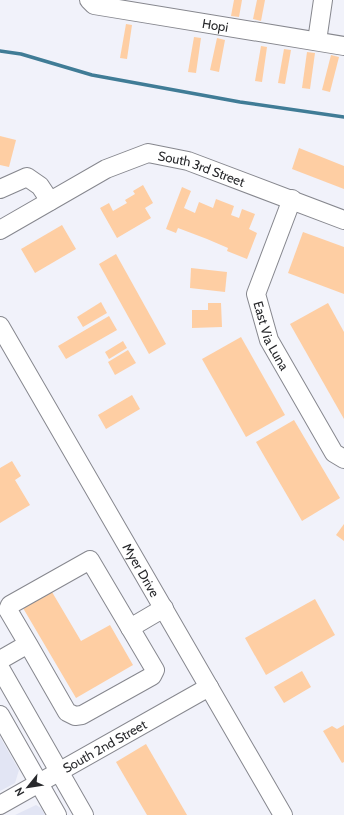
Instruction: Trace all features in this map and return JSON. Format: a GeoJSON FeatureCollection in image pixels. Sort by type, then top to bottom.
{"type":"FeatureCollection","features":[{"type":"Feature","properties":{"kind":"street","name":"Hopi"},"geometry":{"type":"LineString","coordinates":[[89,0],[94,5],[344,46]]}},
{"type":"Feature","properties":{"kind":"street"},"geometry":{"type":"LineString","coordinates":[[317,41],[323,0]]}},
{"type":"Feature","properties":{"kind":"street","name":"South 3rd Street"},"geometry":{"type":"LineString","coordinates":[[0,230],[106,169],[148,153],[188,161],[292,199],[344,220]]}},
{"type":"Feature","properties":{"kind":"street"},"geometry":{"type":"LineString","coordinates":[[0,189],[27,177],[40,186],[50,201]]}},
{"type":"Feature","properties":{"kind":"street","name":"East Via Luna"},"geometry":{"type":"LineString","coordinates":[[292,199],[256,294],[269,340],[334,453],[344,459]]}},
{"type":"Feature","properties":{"kind":"street","name":"Myer Drive"},"geometry":{"type":"LineString","coordinates":[[0,326],[283,815]]}},
{"type":"Feature","properties":{"kind":"street"},"geometry":{"type":"LineString","coordinates":[[90,560],[155,670],[152,676],[82,715],[75,716],[67,712],[28,644],[8,610],[10,605],[90,560]]}},
{"type":"Feature","properties":{"kind":"street"},"geometry":{"type":"LineString","coordinates":[[130,628],[164,608]]}},
{"type":"Feature","properties":{"kind":"street"},"geometry":{"type":"LineString","coordinates":[[0,660],[28,644]]}},
{"type":"Feature","properties":{"kind":"street"},"geometry":{"type":"LineString","coordinates":[[0,668],[84,815]]}},
{"type":"Feature","properties":{"kind":"street","name":"South 2nd Street"},"geometry":{"type":"LineString","coordinates":[[0,805],[209,687]]}},
{"type":"Feature","properties":{"kind":"street"},"geometry":{"type":"LineString","coordinates":[[0,715],[57,815]]}},
{"type":"Feature","properties":{"kind":"shaded area"},"geometry":{"type":"Polygon","coordinates":[[[0,737],[19,770],[15,783],[0,791],[0,737]]]}},
{"type":"Feature","properties":{"kind":"shaded area"},"geometry":{"type":"Polygon","coordinates":[[[36,805],[41,808],[45,815],[15,815],[36,805]]]}},
{"type":"Feature","properties":{"kind":"building"},"geometry":{"type":"Polygon","coordinates":[[[234,0],[242,0],[239,17],[231,16],[234,0]]]}},
{"type":"Feature","properties":{"kind":"building"},"geometry":{"type":"Polygon","coordinates":[[[257,0],[265,0],[261,21],[253,19],[257,0]]]}},
{"type":"Feature","properties":{"kind":"building"},"geometry":{"type":"Polygon","coordinates":[[[126,24],[132,25],[127,59],[120,58],[126,24]]]}},
{"type":"Feature","properties":{"kind":"building"},"geometry":{"type":"Polygon","coordinates":[[[194,37],[201,38],[196,73],[188,72],[194,37]]]}},
{"type":"Feature","properties":{"kind":"building"},"geometry":{"type":"Polygon","coordinates":[[[217,38],[225,40],[219,72],[210,70],[217,38]]]}},
{"type":"Feature","properties":{"kind":"building"},"geometry":{"type":"Polygon","coordinates":[[[261,46],[267,47],[262,82],[255,81],[261,46]]]}},
{"type":"Feature","properties":{"kind":"building"},"geometry":{"type":"Polygon","coordinates":[[[284,49],[291,50],[285,84],[278,83],[284,49]]]}},
{"type":"Feature","properties":{"kind":"building"},"geometry":{"type":"Polygon","coordinates":[[[307,52],[315,53],[310,89],[302,88],[307,52]]]}},
{"type":"Feature","properties":{"kind":"building"},"geometry":{"type":"Polygon","coordinates":[[[331,55],[339,57],[330,92],[322,90],[331,55]]]}},
{"type":"Feature","properties":{"kind":"building"},"geometry":{"type":"Polygon","coordinates":[[[0,136],[16,140],[9,167],[0,165],[0,136]]]}},
{"type":"Feature","properties":{"kind":"building"},"geometry":{"type":"Polygon","coordinates":[[[299,148],[344,166],[344,189],[292,169],[299,148]]]}},
{"type":"Feature","properties":{"kind":"building"},"geometry":{"type":"Polygon","coordinates":[[[143,185],[153,203],[145,208],[151,218],[117,238],[100,208],[109,203],[113,211],[127,203],[125,200],[135,194],[133,191],[143,185]]]}},
{"type":"Feature","properties":{"kind":"building"},"geometry":{"type":"Polygon","coordinates":[[[182,187],[191,191],[184,208],[195,213],[199,202],[213,208],[216,199],[234,206],[231,215],[239,218],[242,209],[255,214],[249,229],[257,233],[247,259],[227,251],[228,248],[178,228],[176,233],[166,229],[182,187]]]}},
{"type":"Feature","properties":{"kind":"building"},"geometry":{"type":"Polygon","coordinates":[[[62,225],[76,249],[35,273],[21,249],[62,225]]]}},
{"type":"Feature","properties":{"kind":"building"},"geometry":{"type":"Polygon","coordinates":[[[303,232],[344,247],[344,294],[288,273],[303,232]]]}},
{"type":"Feature","properties":{"kind":"building"},"geometry":{"type":"Polygon","coordinates":[[[116,254],[166,344],[149,354],[99,264],[116,254]]]}},
{"type":"Feature","properties":{"kind":"building"},"geometry":{"type":"Polygon","coordinates":[[[191,268],[227,272],[225,292],[190,288],[191,268]]]}},
{"type":"Feature","properties":{"kind":"building"},"geometry":{"type":"Polygon","coordinates":[[[101,302],[107,313],[83,327],[77,317],[101,302]]]}},
{"type":"Feature","properties":{"kind":"building"},"geometry":{"type":"Polygon","coordinates":[[[208,303],[221,303],[222,327],[192,328],[192,310],[208,310],[208,303]]]}},
{"type":"Feature","properties":{"kind":"building"},"geometry":{"type":"Polygon","coordinates":[[[328,303],[344,332],[344,419],[290,324],[328,303]]]}},
{"type":"Feature","properties":{"kind":"building"},"geometry":{"type":"Polygon","coordinates":[[[109,316],[117,330],[66,359],[58,346],[109,316]]]}},
{"type":"Feature","properties":{"kind":"building"},"geometry":{"type":"Polygon","coordinates":[[[241,337],[285,415],[246,437],[202,359],[241,337]]]}},
{"type":"Feature","properties":{"kind":"building"},"geometry":{"type":"Polygon","coordinates":[[[123,341],[127,348],[109,359],[105,352],[123,341]]]}},
{"type":"Feature","properties":{"kind":"building"},"geometry":{"type":"Polygon","coordinates":[[[128,350],[136,363],[115,375],[108,362],[128,350]]]}},
{"type":"Feature","properties":{"kind":"building"},"geometry":{"type":"Polygon","coordinates":[[[132,395],[140,409],[106,429],[98,415],[132,395]]]}},
{"type":"Feature","properties":{"kind":"building"},"geometry":{"type":"Polygon","coordinates":[[[294,420],[340,498],[302,521],[256,442],[294,420]]]}},
{"type":"Feature","properties":{"kind":"building"},"geometry":{"type":"Polygon","coordinates":[[[12,461],[21,476],[15,480],[30,505],[0,523],[0,468],[12,461]]]}},
{"type":"Feature","properties":{"kind":"building"},"geometry":{"type":"Polygon","coordinates":[[[344,524],[344,541],[336,535],[344,524]]]}},
{"type":"Feature","properties":{"kind":"building"},"geometry":{"type":"Polygon","coordinates":[[[52,592],[81,641],[110,625],[133,665],[76,698],[23,608],[52,592]]]}},
{"type":"Feature","properties":{"kind":"building"},"geometry":{"type":"Polygon","coordinates":[[[315,599],[335,635],[266,675],[245,638],[315,599]]]}},
{"type":"Feature","properties":{"kind":"building"},"geometry":{"type":"Polygon","coordinates":[[[302,671],[311,687],[284,703],[274,687],[302,671]]]}},
{"type":"Feature","properties":{"kind":"building"},"geometry":{"type":"Polygon","coordinates":[[[344,725],[344,762],[342,763],[323,731],[332,726],[337,729],[344,725]]]}},
{"type":"Feature","properties":{"kind":"building"},"geometry":{"type":"Polygon","coordinates":[[[146,744],[187,815],[147,815],[116,762],[146,744]]]}},
{"type":"Feature","properties":{"kind":"waterway"},"geometry":{"type":"LineString","coordinates":[[0,51],[21,54],[92,75],[240,102],[344,117]]}}]}
